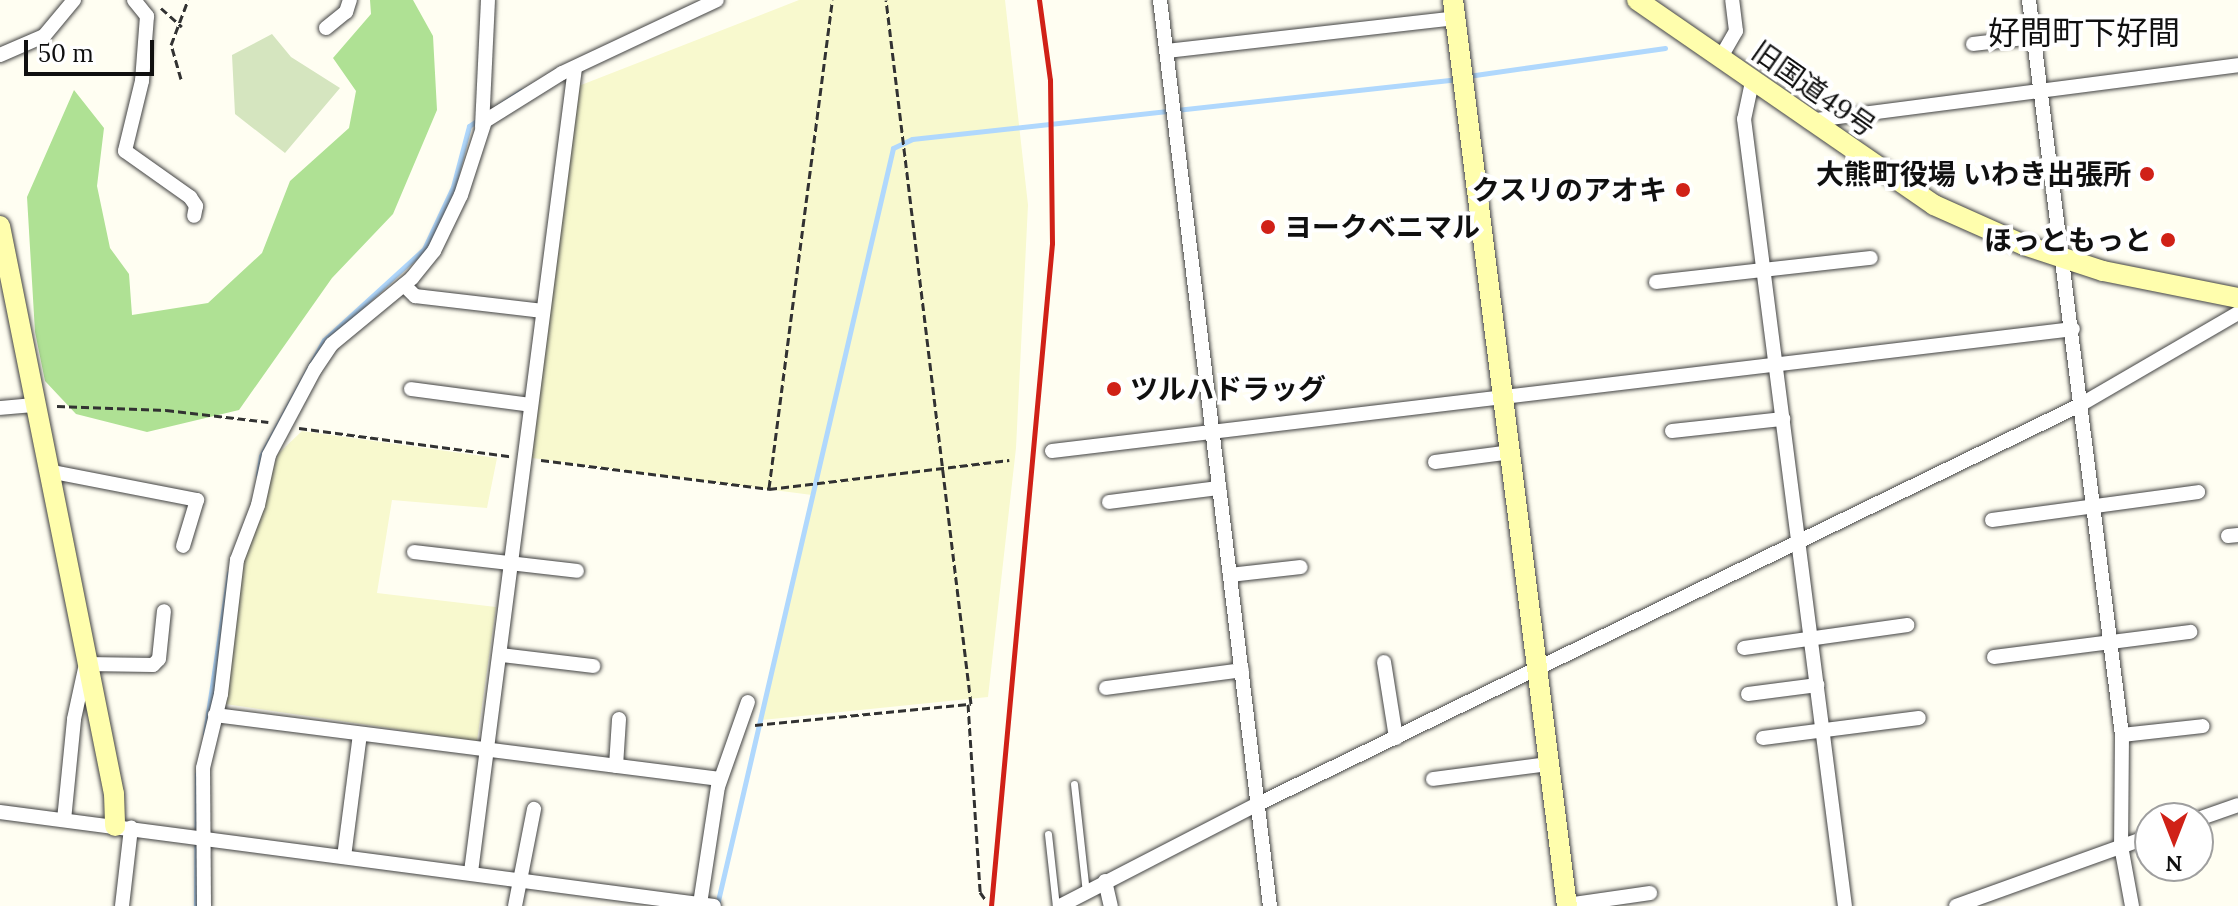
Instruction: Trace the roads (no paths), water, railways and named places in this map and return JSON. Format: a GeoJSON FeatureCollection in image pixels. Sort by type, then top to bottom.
{"type":"FeatureCollection","features":[{"type":"Feature","properties":{"kind":"street"},"geometry":{"type":"LineString","coordinates":[[0,55],[44,36],[74,0]]}},
{"type":"Feature","properties":{"kind":"street"},"geometry":{"type":"LineString","coordinates":[[134,0],[147,16],[142,81],[125,151],[190,197],[196,206],[194,216]]}},
{"type":"Feature","properties":{"kind":"street"},"geometry":{"type":"LineString","coordinates":[[326,28],[346,12],[350,0]]}},
{"type":"Feature","properties":{"kind":"street"},"geometry":{"type":"LineString","coordinates":[[204,906],[203,768],[215,715],[237,560],[258,505],[265,464],[332,344],[404,285],[434,251],[448,222],[482,122],[488,0]]}},
{"type":"Feature","properties":{"kind":"street"},"geometry":{"type":"LineString","coordinates":[[482,122],[515,98],[717,0]]}},
{"type":"Feature","properties":{"kind":"street"},"geometry":{"type":"LineString","coordinates":[[1160,0],[1270,906]]}},
{"type":"Feature","properties":{"kind":"street","name":"旧国道49号"},"geometry":{"type":"LineString","coordinates":[[1637,0],[1807,121],[1934,205],[2059,257],[2142,281],[2238,298]]}},
{"type":"Feature","properties":{"kind":"street"},"geometry":{"type":"LineString","coordinates":[[1721,57],[1736,31],[1732,0]]}},
{"type":"Feature","properties":{"kind":"street"},"geometry":{"type":"LineString","coordinates":[[2029,0],[2059,257],[2073,329],[2090,507],[2122,735],[2121,846],[2132,906]]}},
{"type":"Feature","properties":{"kind":"street"},"geometry":{"type":"LineString","coordinates":[[1167,51],[1454,9],[1567,906],[1650,893]]}},
{"type":"Feature","properties":{"kind":"street"},"geometry":{"type":"LineString","coordinates":[[1973,44],[2033,37]]}},
{"type":"Feature","properties":{"kind":"street"},"geometry":{"type":"LineString","coordinates":[[1807,121],[2040,87],[2238,65]]}},
{"type":"Feature","properties":{"kind":"street"},"geometry":{"type":"LineString","coordinates":[[471,872],[575,68]]}},
{"type":"Feature","properties":{"kind":"street"},"geometry":{"type":"LineString","coordinates":[[1752,82],[1744,119],[1796,544],[1845,906]]}},
{"type":"Feature","properties":{"kind":"street"},"geometry":{"type":"LineString","coordinates":[[0,226],[86,664],[123,827],[122,906]]}},
{"type":"Feature","properties":{"kind":"street"},"geometry":{"type":"LineString","coordinates":[[1656,282],[1871,258]]}},
{"type":"Feature","properties":{"kind":"street"},"geometry":{"type":"LineString","coordinates":[[404,285],[415,296],[543,311]]}},
{"type":"Feature","properties":{"kind":"street"},"geometry":{"type":"LineString","coordinates":[[1058,906],[1258,804],[1538,672],[2080,405],[2238,313]]}},
{"type":"Feature","properties":{"kind":"street"},"geometry":{"type":"LineString","coordinates":[[1052,451],[1504,394],[1775,366],[2073,329]]}},
{"type":"Feature","properties":{"kind":"street"},"geometry":{"type":"LineString","coordinates":[[411,389],[531,405]]}},
{"type":"Feature","properties":{"kind":"street"},"geometry":{"type":"LineString","coordinates":[[0,408],[35,405]]}},
{"type":"Feature","properties":{"kind":"street"},"geometry":{"type":"LineString","coordinates":[[1672,431],[1783,419]]}},
{"type":"Feature","properties":{"kind":"street"},"geometry":{"type":"LineString","coordinates":[[1435,462],[1511,452]]}},
{"type":"Feature","properties":{"kind":"street"},"geometry":{"type":"LineString","coordinates":[[48,471],[197,500],[183,546]]}},
{"type":"Feature","properties":{"kind":"street"},"geometry":{"type":"LineString","coordinates":[[1109,502],[1219,488]]}},
{"type":"Feature","properties":{"kind":"street"},"geometry":{"type":"LineString","coordinates":[[1992,520],[2198,492]]}},
{"type":"Feature","properties":{"kind":"street"},"geometry":{"type":"LineString","coordinates":[[414,552],[577,571]]}},
{"type":"Feature","properties":{"kind":"street"},"geometry":{"type":"LineString","coordinates":[[1230,575],[1301,567]]}},
{"type":"Feature","properties":{"kind":"street"},"geometry":{"type":"LineString","coordinates":[[86,664],[153,665],[159,659],[164,611]]}},
{"type":"Feature","properties":{"kind":"street"},"geometry":{"type":"LineString","coordinates":[[1744,648],[1907,625]]}},
{"type":"Feature","properties":{"kind":"street"},"geometry":{"type":"LineString","coordinates":[[1994,657],[2190,632]]}},
{"type":"Feature","properties":{"kind":"street"},"geometry":{"type":"LineString","coordinates":[[501,655],[593,666]]}},
{"type":"Feature","properties":{"kind":"street"},"geometry":{"type":"LineString","coordinates":[[1384,662],[1396,738]]}},
{"type":"Feature","properties":{"kind":"street"},"geometry":{"type":"LineString","coordinates":[[64,820],[74,719],[86,664]]}},
{"type":"Feature","properties":{"kind":"street"},"geometry":{"type":"LineString","coordinates":[[1106,688],[1242,670]]}},
{"type":"Feature","properties":{"kind":"street"},"geometry":{"type":"LineString","coordinates":[[1748,694],[1817,685]]}},
{"type":"Feature","properties":{"kind":"street"},"geometry":{"type":"LineString","coordinates":[[0,812],[520,878],[627,899],[707,905],[720,779],[748,702]]}},
{"type":"Feature","properties":{"kind":"street"},"geometry":{"type":"LineString","coordinates":[[215,715],[720,779]]}},
{"type":"Feature","properties":{"kind":"street"},"geometry":{"type":"LineString","coordinates":[[1763,738],[1919,718]]}},
{"type":"Feature","properties":{"kind":"street"},"geometry":{"type":"LineString","coordinates":[[616,766],[619,719]]}},
{"type":"Feature","properties":{"kind":"street"},"geometry":{"type":"LineString","coordinates":[[2122,735],[2203,726]]}},
{"type":"Feature","properties":{"kind":"street"},"geometry":{"type":"LineString","coordinates":[[344,857],[360,734]]}},
{"type":"Feature","properties":{"kind":"street"},"geometry":{"type":"LineString","coordinates":[[1433,779],[1549,764]]}},
{"type":"Feature","properties":{"kind":"street"},"geometry":{"type":"LineString","coordinates":[[2214,813],[2238,805]]}},
{"type":"Feature","properties":{"kind":"street"},"geometry":{"type":"LineString","coordinates":[[515,906],[534,809]]}},
{"type":"Feature","properties":{"kind":"street"},"geometry":{"type":"LineString","coordinates":[[1956,906],[2134,842]]}},
{"type":"Feature","properties":{"kind":"street"},"geometry":{"type":"LineString","coordinates":[[1105,881],[1111,906]]}},
{"type":"Feature","properties":{"kind":"lane"},"geometry":{"type":"LineString","coordinates":[[1074,784],[1086,892]]}},
{"type":"Feature","properties":{"kind":"lane"},"geometry":{"type":"LineString","coordinates":[[1048,834],[1058,906]]}},
{"type":"Feature","properties":{"kind":"waterway"},"geometry":{"type":"LineString","coordinates":[[1468,76],[1665,48]]}},
{"type":"Feature","properties":{"kind":"waterway"},"geometry":{"type":"LineString","coordinates":[[717,905],[893,148],[912,139],[1459,79]]}},
{"type":"Feature","properties":{"kind":"waterway"},"geometry":{"type":"LineString","coordinates":[[258,475],[261,456],[324,340],[424,249],[453,187],[469,126],[521,91]]}},
{"type":"Feature","properties":{"kind":"waterway"},"geometry":{"type":"LineString","coordinates":[[205,733],[229,573]]}},
{"type":"Feature","properties":{"kind":"waterway"},"geometry":{"type":"LineString","coordinates":[[196,906],[197,774]]}},
{"type":"Feature","properties":{"kind":"railway"},"geometry":{"type":"LineString","coordinates":[[991,906],[1052,243],[1050,80],[1039,0]]}},
{"type":"Feature","properties":{"kind":"place","name":"大熊町役場 いわき出張所"},"geometry":{"type":"Point","coordinates":[2147,174]}},
{"type":"Feature","properties":{"kind":"place","name":"クスリのアオキ"},"geometry":{"type":"Point","coordinates":[1683,190]}},
{"type":"Feature","properties":{"kind":"place","name":"ヨークベニマル"},"geometry":{"type":"Point","coordinates":[1268,227]}},
{"type":"Feature","properties":{"kind":"place","name":"ほっともっと"},"geometry":{"type":"Point","coordinates":[2168,240]}},
{"type":"Feature","properties":{"kind":"place","name":"ツルハドラッグ"},"geometry":{"type":"Point","coordinates":[1114,389]}},
{"type":"Feature","properties":{"kind":"district","name":"好間町下好間"},"geometry":{"type":"Point","coordinates":[2084,33]}}]}
